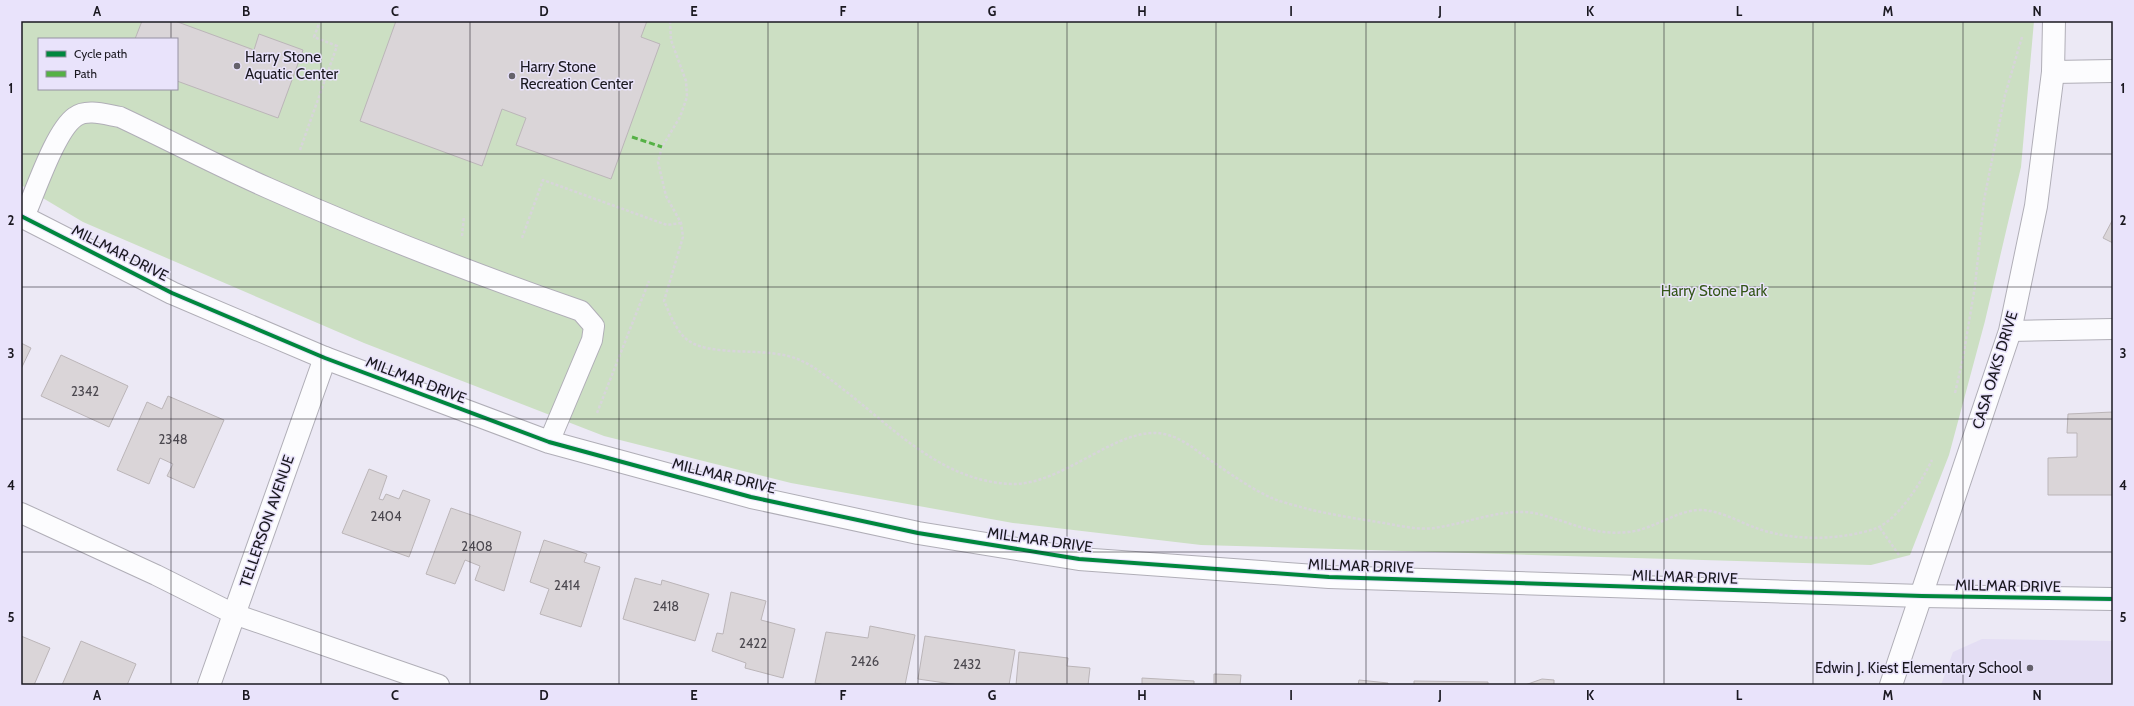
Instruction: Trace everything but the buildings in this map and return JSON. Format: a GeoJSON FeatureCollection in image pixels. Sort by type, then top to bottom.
{"type":"FeatureCollection","features":[{"type":"Feature","properties":{"kind":"street","name":"CASA OAKS DRIVE"},"geometry":{"type":"LineString","coordinates":[[1891,685],[2010,331],[2036,206],[2053,72],[2054,21]]}},
{"type":"Feature","properties":{"kind":"street"},"geometry":{"type":"LineString","coordinates":[[2053,72],[2113,70]]}},
{"type":"Feature","properties":{"kind":"street","name":"MILLMAR DRIVE"},"geometry":{"type":"LineString","coordinates":[[23,217],[172,293],[325,358],[549,442],[781,503],[918,534],[1079,559],[1329,577],[1922,596],[2113,599]]}},
{"type":"Feature","properties":{"kind":"street","name":"TELLERSON AVENUE"},"geometry":{"type":"LineString","coordinates":[[209,685],[325,358]]}},
{"type":"Feature","properties":{"kind":"lane"},"geometry":{"type":"LineString","coordinates":[[23,217],[61,132],[76,116],[94,112],[120,117],[267,188],[387,239],[460,268],[581,311],[594,326],[592,340],[549,442]]}},
{"type":"Feature","properties":{"kind":"lane"},"geometry":{"type":"LineString","coordinates":[[2010,331],[2113,329]]}},
{"type":"Feature","properties":{"kind":"lane"},"geometry":{"type":"LineString","coordinates":[[21,513],[156,575],[234,614],[439,685]]}},
{"type":"Feature","properties":{"kind":"path"},"geometry":{"type":"LineString","coordinates":[[300,150],[337,46],[314,37],[320,21]]}},
{"type":"Feature","properties":{"kind":"path"},"geometry":{"type":"LineString","coordinates":[[670,21],[671,40],[686,81],[687,97],[680,117],[662,147],[658,162],[666,196],[681,223],[683,237],[664,302],[675,326],[688,341],[709,348],[732,352],[762,351],[781,353],[801,361],[825,375],[935,461],[967,476],[1013,484],[1037,482],[1058,474],[1125,440],[1146,433],[1163,434],[1185,442],[1208,459],[1272,498],[1343,516],[1402,526],[1428,529],[1505,513],[1527,511],[1587,530],[1608,533],[1630,532],[1648,528],[1686,512],[1700,510],[1719,513],[1782,536],[1852,535],[1880,528],[1915,491],[1934,456]]}},
{"type":"Feature","properties":{"kind":"path"},"geometry":{"type":"LineString","coordinates":[[1953,401],[1963,358],[1974,293],[1984,200],[2005,95],[2022,35]]}},
{"type":"Feature","properties":{"kind":"path"},"geometry":{"type":"LineString","coordinates":[[522,238],[543,180],[667,225],[681,223]]}},
{"type":"Feature","properties":{"kind":"path"},"geometry":{"type":"LineString","coordinates":[[597,413],[649,281]]}},
{"type":"Feature","properties":{"kind":"path"},"geometry":{"type":"LineString","coordinates":[[1880,528],[1899,555]]}},
{"type":"Feature","properties":{"kind":"shaded area","name":"Edwin J. Kiest Elementary School"},"geometry":{"type":"Polygon","coordinates":[[[1982,639],[2113,641],[2113,685],[1941,685],[1953,652],[1982,639]]]}},
{"type":"Feature","properties":{"kind":"green space","name":"Harry Stone Park"},"geometry":{"type":"Polygon","coordinates":[[[21,21],[2034,21],[2021,167],[1985,321],[1949,455],[1910,555],[1871,565],[1201,545],[1013,523],[791,483],[604,436],[364,343],[83,222],[21,185],[21,21]]]}},
{"type":"Feature","properties":{"kind":"marked path"},"geometry":{"type":"LineString","coordinates":[[632,137],[662,147]]}},
{"type":"Feature","properties":{"kind":"cycle path"},"geometry":{"type":"LineString","coordinates":[[21,216],[172,293],[325,358],[549,442],[751,497],[918,533],[1079,559],[1329,577],[1922,596],[2113,599]]}},
{"type":"Feature","properties":{"kind":"place","name":"Harry Stone Aquatic Center"},"geometry":{"type":"Point","coordinates":[237,66]}},
{"type":"Feature","properties":{"kind":"place","name":"Harry Stone Recreation Center"},"geometry":{"type":"Point","coordinates":[512,76]}},
{"type":"Feature","properties":{"kind":"place","name":"Edwin J. Kiest Elementary School"},"geometry":{"type":"Point","coordinates":[2030,668]}}]}
